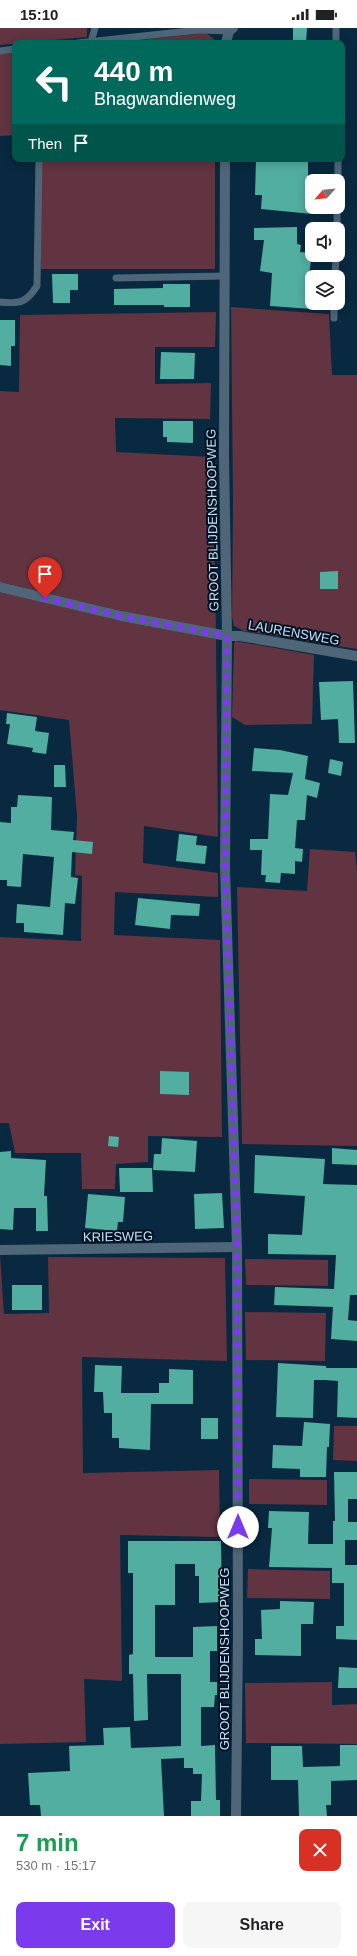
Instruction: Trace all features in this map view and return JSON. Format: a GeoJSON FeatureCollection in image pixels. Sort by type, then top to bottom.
{"type":"FeatureCollection","features":[{"type":"Feature","properties":{"kind":"street"},"geometry":{"type":"LineString","coordinates":[[227,40],[231,30]]}},
{"type":"Feature","properties":{"kind":"street","name":"GROOT BLIJDENSHOOPWEG"},"geometry":{"type":"LineString","coordinates":[[225,162],[224,276],[227,636],[225,867],[237,1247],[238,1636],[236,1816]]}},
{"type":"Feature","properties":{"kind":"street","name":"LAURENSWEG"},"geometry":{"type":"LineString","coordinates":[[0,587],[120,616],[227,636],[240,636],[357,656]]}},
{"type":"Feature","properties":{"kind":"street","name":"KRIESWEG"},"geometry":{"type":"LineString","coordinates":[[0,1250],[237,1247]]}},
{"type":"Feature","properties":{"kind":"lane"},"geometry":{"type":"LineString","coordinates":[[92,40],[95,28]]}},
{"type":"Feature","properties":{"kind":"lane"},"geometry":{"type":"LineString","coordinates":[[336,28],[336,40]]}},
{"type":"Feature","properties":{"kind":"lane"},"geometry":{"type":"LineString","coordinates":[[109,40],[199,30],[231,30]]}},
{"type":"Feature","properties":{"kind":"lane"},"geometry":{"type":"LineString","coordinates":[[0,51],[12,49]]}},
{"type":"Feature","properties":{"kind":"lane"},"geometry":{"type":"LineString","coordinates":[[0,302],[17,304],[30,297],[37,286],[39,162]]}},
{"type":"Feature","properties":{"kind":"lane"},"geometry":{"type":"LineString","coordinates":[[338,162],[338,174]]}},
{"type":"Feature","properties":{"kind":"lane"},"geometry":{"type":"LineString","coordinates":[[116,278],[224,276]]}},
{"type":"Feature","properties":{"kind":"lane"},"geometry":{"type":"LineString","coordinates":[[334,310],[334,318]]}},
{"type":"Feature","properties":{"kind":"shaded area"},"geometry":{"type":"Polygon","coordinates":[[[0,28],[87,28],[87,37],[54,40],[12,40],[12,44],[0,45],[0,28]]]}},
{"type":"Feature","properties":{"kind":"shaded area"},"geometry":{"type":"Polygon","coordinates":[[[206,33],[215,40],[142,40],[206,33]]]}},
{"type":"Feature","properties":{"kind":"shaded area"},"geometry":{"type":"Polygon","coordinates":[[[12,53],[12,135],[0,136],[0,54],[12,53]]]}},
{"type":"Feature","properties":{"kind":"shaded area"},"geometry":{"type":"Polygon","coordinates":[[[40,162],[215,162],[215,269],[41,269],[40,162]]]}},
{"type":"Feature","properties":{"kind":"shaded area"},"geometry":{"type":"Polygon","coordinates":[[[231,307],[329,314],[332,375],[357,375],[357,649],[244,631],[234,626],[232,617],[233,503],[231,307]]]}},
{"type":"Feature","properties":{"kind":"shaded area"},"geometry":{"type":"Polygon","coordinates":[[[216,312],[215,347],[155,347],[155,384],[211,383],[210,419],[115,418],[116,452],[212,457],[216,630],[121,611],[0,582],[0,391],[19,392],[20,315],[216,312]]]}},
{"type":"Feature","properties":{"kind":"shaded area"},"geometry":{"type":"Polygon","coordinates":[[[0,592],[121,621],[216,639],[218,837],[144,826],[143,863],[218,873],[218,897],[115,892],[114,935],[220,940],[222,1137],[148,1136],[148,1162],[116,1164],[115,1189],[82,1189],[81,1153],[15,1153],[9,1123],[0,1123],[0,937],[81,941],[82,876],[75,875],[77,816],[69,720],[0,710],[0,592]]]}},
{"type":"Feature","properties":{"kind":"shaded area"},"geometry":{"type":"Polygon","coordinates":[[[235,641],[314,655],[312,724],[245,725],[232,717],[235,641]]]}},
{"type":"Feature","properties":{"kind":"shaded area"},"geometry":{"type":"Polygon","coordinates":[[[310,849],[355,852],[357,871],[357,1146],[242,1144],[237,887],[307,891],[310,849]]]}},
{"type":"Feature","properties":{"kind":"shaded area"},"geometry":{"type":"Polygon","coordinates":[[[0,1254],[4,1314],[49,1313],[48,1257],[225,1258],[227,1361],[82,1357],[83,1473],[219,1470],[220,1537],[120,1535],[122,1681],[84,1679],[86,1742],[0,1744],[0,1254]]]}},
{"type":"Feature","properties":{"kind":"shaded area"},"geometry":{"type":"Polygon","coordinates":[[[245,1259],[328,1260],[328,1286],[246,1285],[245,1259]]]}},
{"type":"Feature","properties":{"kind":"shaded area"},"geometry":{"type":"Polygon","coordinates":[[[245,1312],[326,1313],[325,1361],[246,1360],[245,1312]]]}},
{"type":"Feature","properties":{"kind":"shaded area"},"geometry":{"type":"Polygon","coordinates":[[[334,1426],[357,1426],[357,1461],[333,1460],[334,1426]]]}},
{"type":"Feature","properties":{"kind":"shaded area"},"geometry":{"type":"Polygon","coordinates":[[[249,1479],[327,1480],[327,1505],[249,1504],[249,1479]]]}},
{"type":"Feature","properties":{"kind":"shaded area"},"geometry":{"type":"Polygon","coordinates":[[[248,1569],[330,1571],[330,1599],[247,1598],[248,1569]]]}},
{"type":"Feature","properties":{"kind":"shaded area"},"geometry":{"type":"Polygon","coordinates":[[[332,1682],[332,1705],[357,1704],[357,1744],[246,1743],[245,1683],[332,1682]]]}},
{"type":"Feature","properties":{"kind":"building"},"geometry":{"type":"Polygon","coordinates":[[[293,28],[307,28],[306,40],[293,40],[293,28]]]}},
{"type":"Feature","properties":{"kind":"building"},"geometry":{"type":"Polygon","coordinates":[[[256,162],[308,162],[308,174],[305,174],[305,213],[261,209],[262,195],[255,195],[256,162]]]}},
{"type":"Feature","properties":{"kind":"building"},"geometry":{"type":"Polygon","coordinates":[[[297,227],[297,244],[301,245],[300,252],[305,252],[305,262],[311,262],[310,270],[305,270],[305,308],[270,306],[272,273],[260,271],[264,240],[254,240],[254,228],[297,227]]]}},
{"type":"Feature","properties":{"kind":"building"},"geometry":{"type":"Polygon","coordinates":[[[52,274],[78,274],[78,290],[70,290],[70,303],[53,303],[52,274]]]}},
{"type":"Feature","properties":{"kind":"building"},"geometry":{"type":"Polygon","coordinates":[[[163,284],[190,284],[190,307],[164,307],[164,305],[114,305],[114,289],[163,288],[163,284]]]}},
{"type":"Feature","properties":{"kind":"building"},"geometry":{"type":"Polygon","coordinates":[[[0,320],[15,320],[15,346],[11,346],[11,366],[0,365],[0,320]]]}},
{"type":"Feature","properties":{"kind":"building"},"geometry":{"type":"Polygon","coordinates":[[[161,352],[195,353],[194,379],[160,379],[161,352]]]}},
{"type":"Feature","properties":{"kind":"building"},"geometry":{"type":"Polygon","coordinates":[[[163,421],[193,421],[193,443],[167,442],[167,437],[163,437],[163,421]]]}},
{"type":"Feature","properties":{"kind":"building"},"geometry":{"type":"Polygon","coordinates":[[[338,571],[338,589],[320,589],[320,572],[338,571]]]}},
{"type":"Feature","properties":{"kind":"building"},"geometry":{"type":"Polygon","coordinates":[[[353,681],[355,743],[339,743],[338,719],[321,720],[319,682],[353,681]]]}},
{"type":"Feature","properties":{"kind":"building"},"geometry":{"type":"Polygon","coordinates":[[[7,713],[37,717],[35,731],[49,733],[46,754],[32,752],[33,748],[7,744],[10,724],[6,724],[7,713]]]}},
{"type":"Feature","properties":{"kind":"building"},"geometry":{"type":"Polygon","coordinates":[[[254,748],[280,750],[308,756],[305,779],[320,783],[317,798],[307,795],[305,820],[297,820],[295,848],[303,849],[302,862],[295,861],[295,874],[281,873],[280,883],[265,882],[266,875],[261,875],[262,850],[250,850],[250,839],[268,839],[270,794],[288,795],[293,773],[252,771],[254,748]]]}},
{"type":"Feature","properties":{"kind":"building"},"geometry":{"type":"Polygon","coordinates":[[[330,759],[343,762],[341,776],[328,773],[330,759]]]}},
{"type":"Feature","properties":{"kind":"building"},"geometry":{"type":"Polygon","coordinates":[[[54,765],[65,765],[66,787],[54,787],[54,765]]]}},
{"type":"Feature","properties":{"kind":"building"},"geometry":{"type":"Polygon","coordinates":[[[18,795],[52,797],[51,830],[74,832],[73,840],[93,842],[92,854],[72,852],[71,877],[78,878],[75,904],[65,903],[63,935],[24,932],[24,923],[16,923],[17,904],[50,907],[54,857],[23,854],[21,887],[7,886],[7,880],[0,880],[0,822],[11,823],[11,807],[17,807],[18,795]]]}},
{"type":"Feature","properties":{"kind":"building"},"geometry":{"type":"Polygon","coordinates":[[[179,834],[197,836],[196,845],[207,846],[205,864],[176,861],[179,834]]]}},
{"type":"Feature","properties":{"kind":"building"},"geometry":{"type":"Polygon","coordinates":[[[138,898],[200,904],[199,916],[171,915],[170,929],[135,925],[138,898]]]}},
{"type":"Feature","properties":{"kind":"building"},"geometry":{"type":"Polygon","coordinates":[[[160,1071],[189,1072],[189,1095],[160,1094],[160,1071]]]}},
{"type":"Feature","properties":{"kind":"building"},"geometry":{"type":"Polygon","coordinates":[[[109,1136],[119,1137],[118,1147],[108,1146],[109,1136]]]}},
{"type":"Feature","properties":{"kind":"building"},"geometry":{"type":"Polygon","coordinates":[[[162,1138],[197,1141],[195,1172],[153,1170],[154,1154],[161,1154],[162,1138]]]}},
{"type":"Feature","properties":{"kind":"building"},"geometry":{"type":"Polygon","coordinates":[[[332,1148],[357,1150],[357,1165],[332,1164],[332,1148]]]}},
{"type":"Feature","properties":{"kind":"building"},"geometry":{"type":"Polygon","coordinates":[[[11,1151],[11,1158],[46,1160],[44,1196],[47,1196],[48,1231],[36,1231],[36,1208],[14,1208],[13,1230],[0,1229],[0,1152],[11,1151]]]}},
{"type":"Feature","properties":{"kind":"building"},"geometry":{"type":"Polygon","coordinates":[[[255,1155],[325,1159],[323,1184],[357,1185],[357,1295],[350,1295],[348,1320],[357,1321],[357,1341],[331,1339],[333,1307],[274,1305],[275,1287],[334,1289],[336,1255],[268,1254],[268,1234],[302,1235],[305,1196],[254,1193],[255,1155]]]}},
{"type":"Feature","properties":{"kind":"building"},"geometry":{"type":"Polygon","coordinates":[[[119,1168],[152,1168],[153,1192],[120,1192],[119,1168]]]}},
{"type":"Feature","properties":{"kind":"building"},"geometry":{"type":"Polygon","coordinates":[[[222,1193],[224,1228],[195,1229],[194,1194],[222,1193]]]}},
{"type":"Feature","properties":{"kind":"building"},"geometry":{"type":"Polygon","coordinates":[[[88,1194],[125,1197],[123,1222],[118,1222],[117,1231],[85,1228],[88,1194]]]}},
{"type":"Feature","properties":{"kind":"building"},"geometry":{"type":"Polygon","coordinates":[[[12,1285],[42,1285],[42,1310],[12,1310],[12,1285]]]}},
{"type":"Feature","properties":{"kind":"building"},"geometry":{"type":"Polygon","coordinates":[[[278,1363],[326,1366],[326,1368],[357,1368],[357,1418],[337,1417],[338,1381],[325,1380],[314,1380],[313,1418],[276,1417],[278,1363]]]}},
{"type":"Feature","properties":{"kind":"building"},"geometry":{"type":"Polygon","coordinates":[[[95,1365],[122,1366],[121,1393],[159,1393],[159,1383],[169,1383],[169,1369],[193,1370],[193,1404],[151,1404],[150,1450],[119,1448],[119,1438],[112,1438],[112,1413],[104,1413],[103,1392],[94,1392],[95,1365]]]}},
{"type":"Feature","properties":{"kind":"building"},"geometry":{"type":"Polygon","coordinates":[[[201,1418],[218,1418],[218,1439],[201,1439],[201,1418]]]}},
{"type":"Feature","properties":{"kind":"building"},"geometry":{"type":"Polygon","coordinates":[[[304,1422],[330,1424],[329,1447],[327,1447],[326,1477],[300,1477],[300,1469],[272,1468],[273,1445],[302,1446],[304,1422]]]}},
{"type":"Feature","properties":{"kind":"building"},"geometry":{"type":"Polygon","coordinates":[[[334,1472],[357,1472],[357,1499],[348,1499],[348,1522],[357,1522],[357,1540],[345,1540],[345,1565],[357,1565],[357,1640],[336,1639],[336,1626],[344,1626],[344,1583],[332,1583],[332,1568],[269,1567],[272,1528],[268,1528],[269,1511],[309,1512],[308,1544],[333,1544],[333,1521],[335,1521],[334,1472]]]}},
{"type":"Feature","properties":{"kind":"building"},"geometry":{"type":"Polygon","coordinates":[[[128,1541],[221,1541],[222,1602],[199,1603],[199,1576],[195,1576],[195,1564],[175,1564],[175,1605],[155,1605],[155,1657],[193,1657],[193,1627],[217,1626],[217,1651],[210,1651],[210,1682],[217,1682],[217,1695],[215,1695],[214,1707],[201,1707],[201,1746],[215,1745],[216,1800],[220,1800],[220,1816],[191,1816],[191,1801],[201,1801],[202,1774],[193,1774],[193,1768],[184,1768],[184,1758],[161,1759],[164,1816],[41,1816],[40,1805],[30,1805],[28,1773],[70,1771],[69,1746],[104,1745],[103,1728],[130,1727],[131,1748],[181,1746],[181,1674],[147,1674],[148,1720],[134,1721],[133,1674],[129,1674],[129,1655],[133,1654],[133,1573],[128,1573],[128,1541]]]}},
{"type":"Feature","properties":{"kind":"building"},"geometry":{"type":"Polygon","coordinates":[[[280,1601],[314,1602],[313,1624],[301,1624],[301,1656],[255,1655],[255,1639],[262,1639],[261,1610],[280,1609],[280,1601]]]}},
{"type":"Feature","properties":{"kind":"building"},"geometry":{"type":"Polygon","coordinates":[[[339,1667],[357,1668],[357,1688],[338,1688],[339,1667]]]}},
{"type":"Feature","properties":{"kind":"building"},"geometry":{"type":"Polygon","coordinates":[[[340,1745],[357,1745],[357,1780],[331,1781],[331,1805],[326,1805],[327,1816],[299,1816],[298,1780],[271,1780],[271,1746],[302,1746],[303,1767],[340,1766],[340,1745]]]}},
{"type":"Feature","properties":{"kind":"route"},"geometry":{"type":"LineString","coordinates":[[45,598],[120,616],[227,636],[225,867],[237,1247],[238,1527]]}}]}
